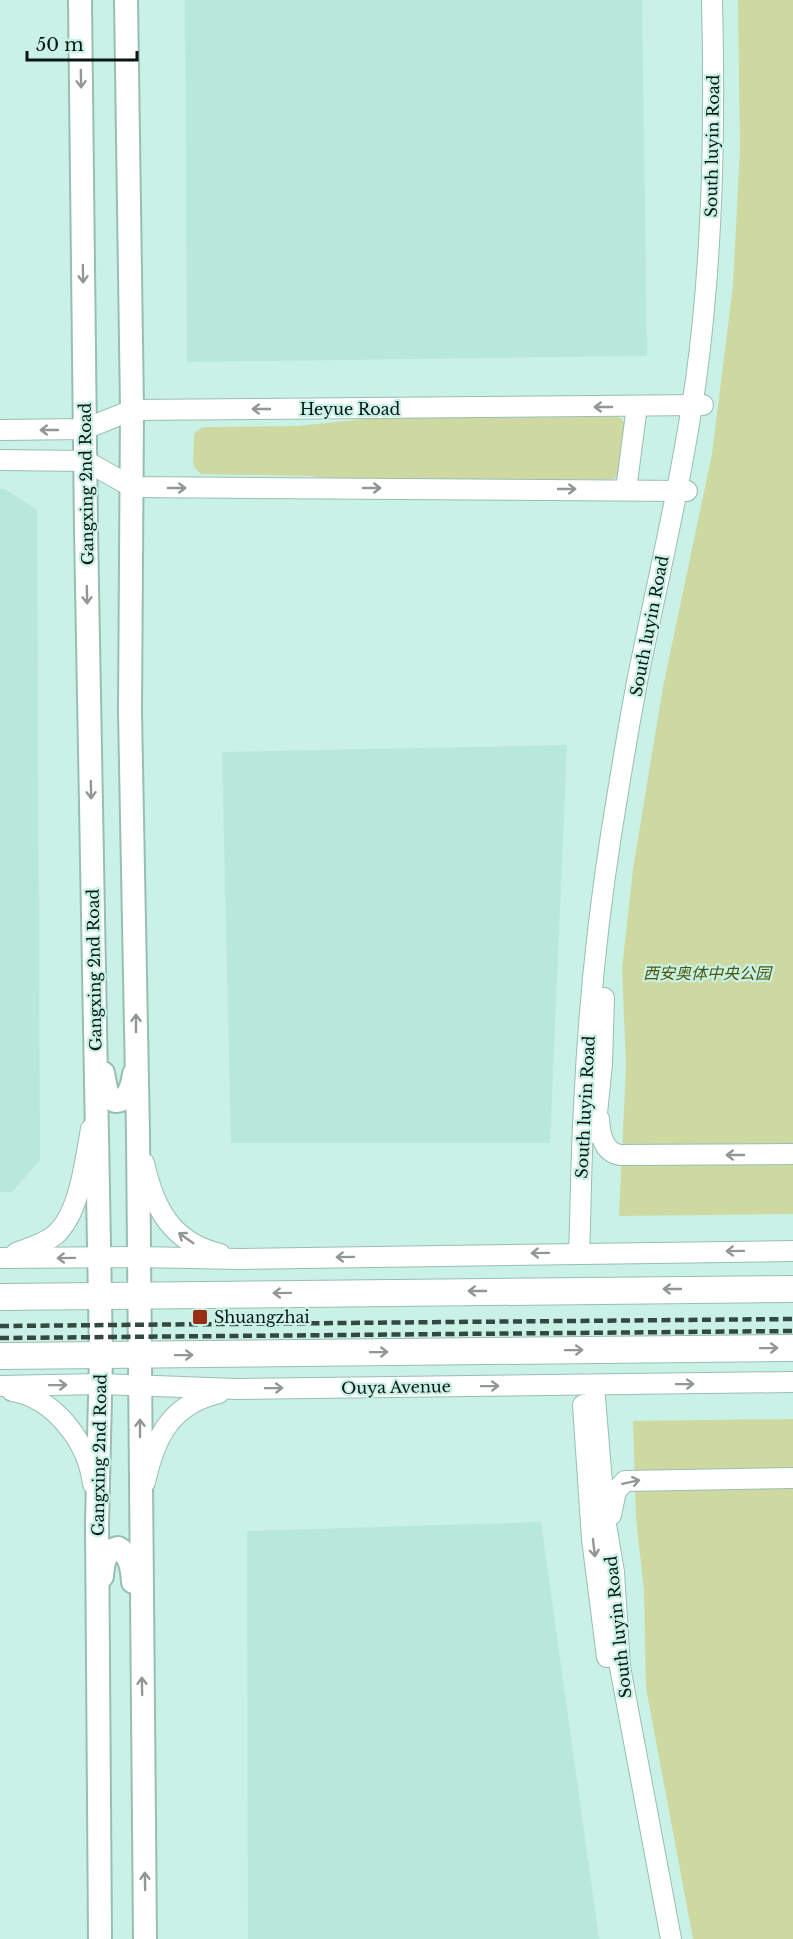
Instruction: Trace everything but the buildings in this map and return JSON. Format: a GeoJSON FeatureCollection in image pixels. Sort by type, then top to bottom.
{"type":"FeatureCollection","features":[{"type":"Feature","properties":{"kind":"main road"},"geometry":{"type":"LineString","coordinates":[[126,0],[132,410],[130,712],[138,1134],[145,1939]]}},
{"type":"Feature","properties":{"kind":"main road","name":"Gangxing 2nd Road"},"geometry":{"type":"LineString","coordinates":[[76,2],[100,1257],[101,1356],[97,1523],[100,1939]]}},
{"type":"Feature","properties":{"kind":"main road"},"geometry":{"type":"LineString","coordinates":[[95,1018],[107,1094],[110,1098],[121,1101],[126,1098],[132,1085],[136,1059]]}},
{"type":"Feature","properties":{"kind":"main road"},"geometry":{"type":"LineString","coordinates":[[0,1296],[793,1288]]}},
{"type":"Feature","properties":{"kind":"main road"},"geometry":{"type":"LineString","coordinates":[[0,1356],[793,1348]]}},
{"type":"Feature","properties":{"kind":"main road"},"geometry":{"type":"LineString","coordinates":[[98,1638],[103,1568],[109,1552],[118,1548],[127,1555],[132,1568],[142,1652]]}},
{"type":"Feature","properties":{"kind":"street","name":"South luyin Road"},"geometry":{"type":"LineString","coordinates":[[697,405],[711,207],[712,0]]}},
{"type":"Feature","properties":{"kind":"street","name":"South luyin Road"},"geometry":{"type":"LineString","coordinates":[[585,1253],[599,1094],[604,997],[619,855],[638,732],[697,405],[719,260],[724,171],[723,0]]}},
{"type":"Feature","properties":{"kind":"street","name":"Heyue Road"},"geometry":{"type":"LineString","coordinates":[[0,430],[85,429],[132,410],[697,405]]}},
{"type":"Feature","properties":{"kind":"street"},"geometry":{"type":"LineString","coordinates":[[626,490],[637,406]]}},
{"type":"Feature","properties":{"kind":"street"},"geometry":{"type":"LineString","coordinates":[[0,460],[86,461],[132,488],[682,491]]}},
{"type":"Feature","properties":{"kind":"street","name":"South luyin Road"},"geometry":{"type":"LineString","coordinates":[[585,1253],[583,1109],[588,1033],[610,837],[639,671],[682,491]]}},
{"type":"Feature","properties":{"kind":"street"},"geometry":{"type":"LineString","coordinates":[[0,1257],[39,1245],[55,1234],[68,1217],[80,1183],[96,1094]]}},
{"type":"Feature","properties":{"kind":"street"},"geometry":{"type":"LineString","coordinates":[[599,1094],[600,1128],[604,1142],[613,1154],[793,1154]]}},
{"type":"Feature","properties":{"kind":"street"},"geometry":{"type":"LineString","coordinates":[[138,1134],[154,1199],[170,1224],[192,1243],[212,1252],[240,1259]]}},
{"type":"Feature","properties":{"kind":"street"},"geometry":{"type":"LineString","coordinates":[[0,1257],[240,1259],[793,1251]]}},
{"type":"Feature","properties":{"kind":"street","name":"Ouya Avenue"},"geometry":{"type":"LineString","coordinates":[[0,1388],[100,1384],[237,1389],[793,1382]]}},
{"type":"Feature","properties":{"kind":"street","name":"South luyin Road"},"geometry":{"type":"LineString","coordinates":[[588,1385],[614,1572],[620,1667],[671,1939]]}},
{"type":"Feature","properties":{"kind":"street","name":"South luyin Road"},"geometry":{"type":"LineString","coordinates":[[588,1385],[592,1539],[609,1671],[658,1939]]}},
{"type":"Feature","properties":{"kind":"street"},"geometry":{"type":"LineString","coordinates":[[0,1388],[40,1401],[56,1412],[70,1429],[92,1471],[97,1523]]}},
{"type":"Feature","properties":{"kind":"street"},"geometry":{"type":"LineString","coordinates":[[140,1523],[148,1469],[162,1432],[188,1405],[206,1396],[237,1389]]}},
{"type":"Feature","properties":{"kind":"street"},"geometry":{"type":"LineString","coordinates":[[614,1572],[612,1504],[616,1491],[626,1481],[793,1478]]}},
{"type":"Feature","properties":{"kind":"shaded area"},"geometry":{"type":"Polygon","coordinates":[[[185,0],[642,0],[647,356],[187,362],[185,0]]]}},
{"type":"Feature","properties":{"kind":"shaded area"},"geometry":{"type":"Polygon","coordinates":[[[0,489],[5,489],[37,510],[40,1160],[12,1192],[0,1192],[0,489]]]}},
{"type":"Feature","properties":{"kind":"shaded area"},"geometry":{"type":"Polygon","coordinates":[[[567,745],[550,1143],[231,1143],[222,752],[567,745]]]}},
{"type":"Feature","properties":{"kind":"shaded area"},"geometry":{"type":"Polygon","coordinates":[[[541,1522],[599,1939],[248,1939],[247,1531],[541,1522]]]}},
{"type":"Feature","properties":{"kind":"green space","name":"西安奥体中央公园"},"geometry":{"type":"Polygon","coordinates":[[[738,0],[793,0],[793,1214],[619,1216],[626,1066],[622,969],[633,869],[663,687],[712,454],[733,285],[740,149],[738,0]]]}},
{"type":"Feature","properties":{"kind":"green space"},"geometry":{"type":"Polygon","coordinates":[[[373,418],[621,418],[626,425],[618,476],[613,479],[367,482],[310,476],[201,474],[193,464],[194,434],[201,428],[207,427],[298,426],[373,418]]]}},
{"type":"Feature","properties":{"kind":"green space"},"geometry":{"type":"Polygon","coordinates":[[[793,1419],[793,1939],[693,1939],[646,1688],[644,1591],[636,1518],[633,1421],[793,1419]]]}},
{"type":"Feature","properties":{"kind":"railway"},"geometry":{"type":"LineString","coordinates":[[0,1326],[793,1319]]}},
{"type":"Feature","properties":{"kind":"railway"},"geometry":{"type":"LineString","coordinates":[[0,1338],[793,1331]]}},
{"type":"Feature","properties":{"kind":"place","name":"Shuangzhai"},"geometry":{"type":"Point","coordinates":[200,1317]}}]}
